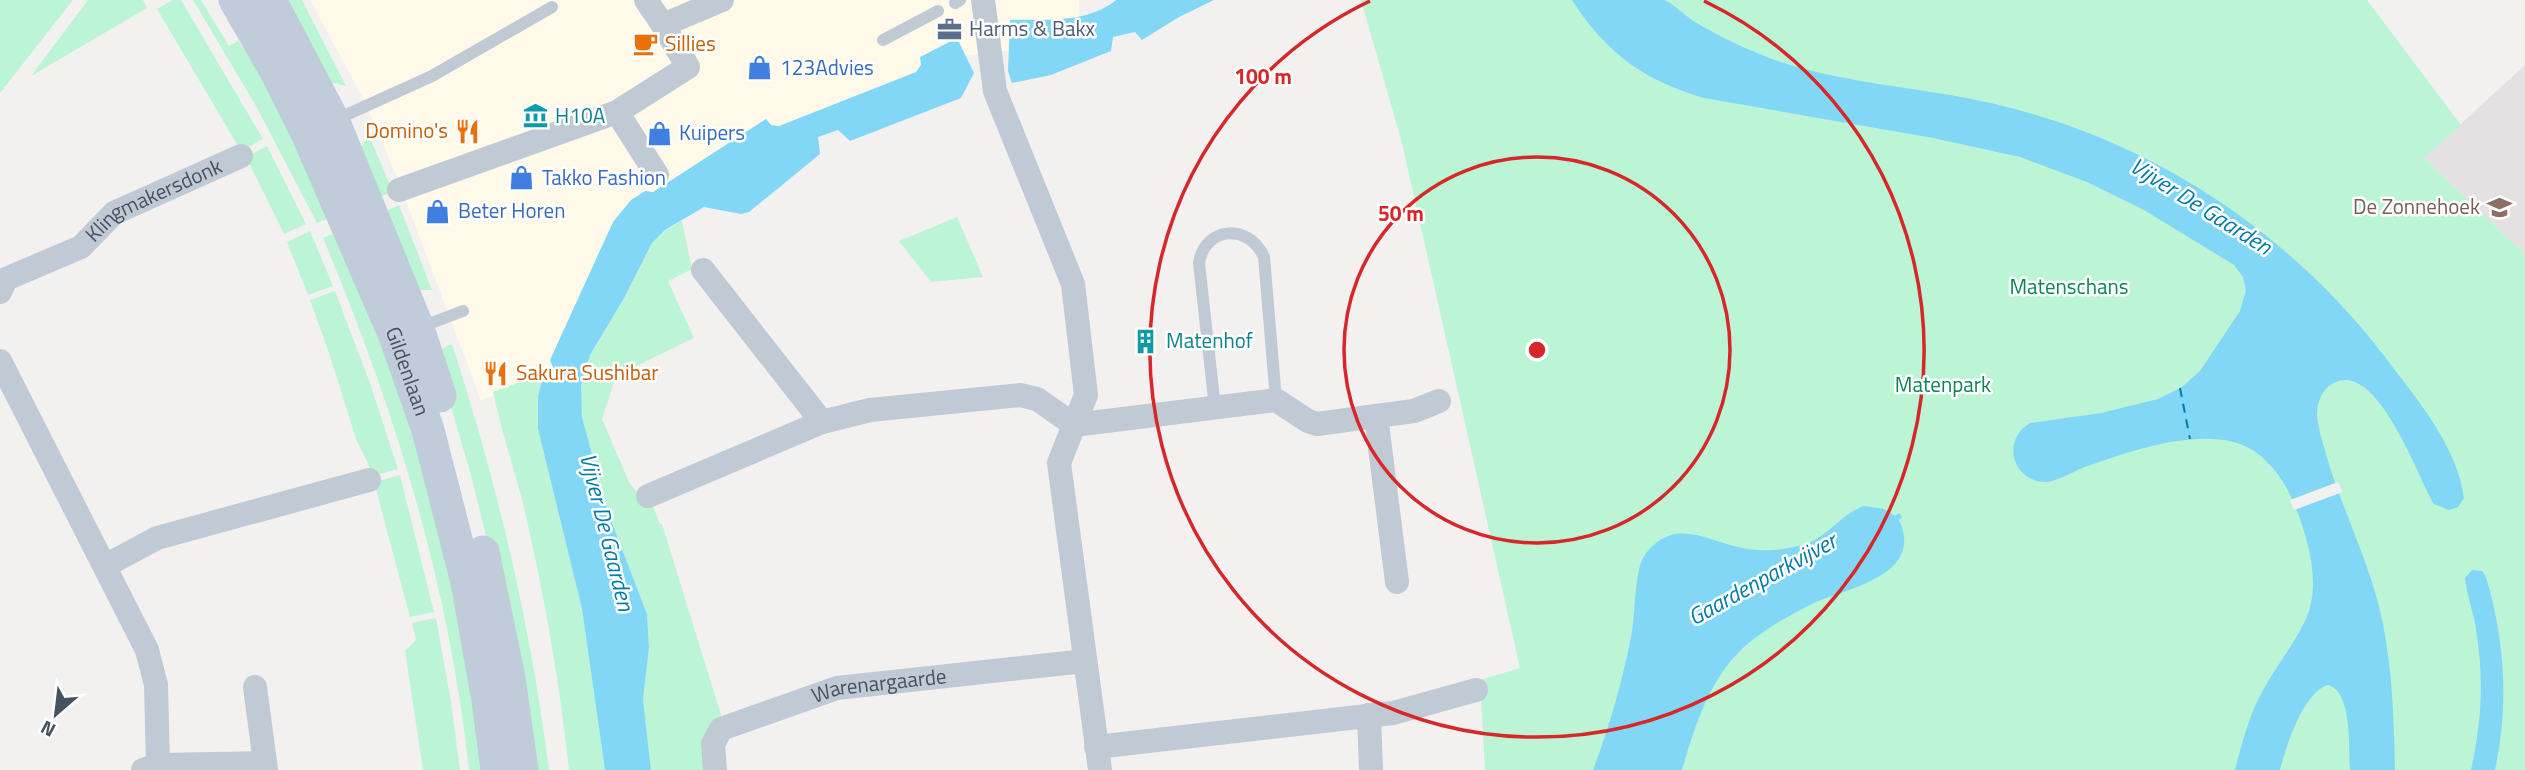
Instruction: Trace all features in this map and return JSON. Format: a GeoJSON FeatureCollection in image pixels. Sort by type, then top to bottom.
{"type":"FeatureCollection","features":[{"type":"Feature","properties":{"kind":"street","name":"Gildenlaan"},"geometry":{"type":"LineString","coordinates":[[235,0],[277,73],[320,127]]}},
{"type":"Feature","properties":{"kind":"street","name":"Gildenlaan"},"geometry":{"type":"LineString","coordinates":[[270,0],[406,332],[448,423],[488,573],[509,678],[522,770]]}},
{"type":"Feature","properties":{"kind":"street"},"geometry":{"type":"LineString","coordinates":[[399,190],[617,112],[688,67],[646,0]]}},
{"type":"Feature","properties":{"kind":"street"},"geometry":{"type":"LineString","coordinates":[[663,25],[722,0]]}},
{"type":"Feature","properties":{"kind":"street"},"geometry":{"type":"LineString","coordinates":[[983,0],[995,91],[1073,284],[1086,395],[1059,463],[1098,758],[1393,713],[1476,690]]}},
{"type":"Feature","properties":{"kind":"street"},"geometry":{"type":"LineString","coordinates":[[617,112],[657,175]]}},
{"type":"Feature","properties":{"kind":"street","name":"Klingmakersdonk"},"geometry":{"type":"LineString","coordinates":[[0,292],[6,279],[81,247],[114,213],[241,156]]}},
{"type":"Feature","properties":{"kind":"street"},"geometry":{"type":"LineString","coordinates":[[703,270],[822,422]]}},
{"type":"Feature","properties":{"kind":"street","name":"Gildenlaan"},"geometry":{"type":"LineString","coordinates":[[406,332],[464,569],[488,701],[497,770]]}},
{"type":"Feature","properties":{"kind":"street"},"geometry":{"type":"LineString","coordinates":[[0,361],[148,650],[156,685],[151,767],[266,767],[255,687]]}},
{"type":"Feature","properties":{"kind":"street"},"geometry":{"type":"LineString","coordinates":[[648,496],[822,422],[870,410],[1020,394],[1037,399],[1074,425],[1276,400],[1317,424],[1414,411],[1439,401]]}},
{"type":"Feature","properties":{"kind":"street"},"geometry":{"type":"LineString","coordinates":[[1376,416],[1397,582]]}},
{"type":"Feature","properties":{"kind":"street"},"geometry":{"type":"LineString","coordinates":[[105,566],[157,538],[369,480]]}},
{"type":"Feature","properties":{"kind":"street","name":"Warenargaarde"},"geometry":{"type":"LineString","coordinates":[[715,770],[713,744],[721,729],[837,688],[1085,661]]}},
{"type":"Feature","properties":{"kind":"street"},"geometry":{"type":"LineString","coordinates":[[1369,716],[1371,770]]}},
{"type":"Feature","properties":{"kind":"lane"},"geometry":{"type":"LineString","coordinates":[[320,127],[432,76],[552,7]]}},
{"type":"Feature","properties":{"kind":"lane"},"geometry":{"type":"LineString","coordinates":[[884,40],[938,11]]}},
{"type":"Feature","properties":{"kind":"lane"},"geometry":{"type":"LineString","coordinates":[[1215,408],[1199,263],[1207,244],[1217,236],[1229,233],[1252,238],[1264,257],[1276,400]]}},
{"type":"Feature","properties":{"kind":"lane"},"geometry":{"type":"LineString","coordinates":[[406,332],[463,311]]}},
{"type":"Feature","properties":{"kind":"shaded area"},"geometry":{"type":"Polygon","coordinates":[[[310,0],[1079,0],[1080,42],[954,57],[641,216],[559,372],[481,400],[397,177],[363,98],[310,0]]]}},
{"type":"Feature","properties":{"kind":"shaded area","name":"De Zonnehoek"},"geometry":{"type":"Polygon","coordinates":[[[2525,65],[2525,255],[2424,158],[2525,65]]]}},
{"type":"Feature","properties":{"kind":"green space"},"geometry":{"type":"Polygon","coordinates":[[[0,0],[73,0],[0,93],[0,0]]]}},
{"type":"Feature","properties":{"kind":"green space"},"geometry":{"type":"Polygon","coordinates":[[[88,0],[143,0],[147,8],[31,76],[88,0]]]}},
{"type":"Feature","properties":{"kind":"green space"},"geometry":{"type":"Polygon","coordinates":[[[173,0],[181,0],[263,139],[241,151],[157,9],[173,0]]]}},
{"type":"Feature","properties":{"kind":"green space"},"geometry":{"type":"Polygon","coordinates":[[[193,0],[201,0],[229,46],[238,41],[270,79],[337,215],[317,223],[256,106],[193,0]]]}},
{"type":"Feature","properties":{"kind":"green space"},"geometry":{"type":"Polygon","coordinates":[[[278,0],[302,0],[346,86],[322,80],[278,0]]]}},
{"type":"Feature","properties":{"kind":"green space","name":"Matenpark"},"geometry":{"type":"Polygon","coordinates":[[[1361,0],[2367,0],[2461,125],[2424,158],[2525,255],[2525,770],[1485,770],[1480,680],[1520,668],[1402,143],[1361,0]]]}},
{"type":"Feature","properties":{"kind":"green space"},"geometry":{"type":"Polygon","coordinates":[[[368,133],[393,192],[374,199],[358,155],[368,133]]]}},
{"type":"Feature","properties":{"kind":"green space"},"geometry":{"type":"Polygon","coordinates":[[[267,146],[306,224],[284,234],[246,157],[267,146]]]}},
{"type":"Feature","properties":{"kind":"green space"},"geometry":{"type":"Polygon","coordinates":[[[399,205],[432,290],[413,290],[380,214],[399,205]]]}},
{"type":"Feature","properties":{"kind":"green space"},"geometry":{"type":"Polygon","coordinates":[[[957,217],[983,277],[931,282],[899,241],[957,217]]]}},
{"type":"Feature","properties":{"kind":"green space"},"geometry":{"type":"Polygon","coordinates":[[[682,221],[692,269],[668,281],[694,338],[616,376],[602,419],[629,482],[647,506],[652,504],[662,524],[722,718],[708,770],[651,770],[643,699],[649,648],[647,614],[607,510],[582,417],[580,396],[590,355],[623,300],[652,243],[666,230],[682,221]]]}},
{"type":"Feature","properties":{"kind":"green space"},"geometry":{"type":"Polygon","coordinates":[[[343,229],[419,426],[493,770],[469,770],[448,633],[416,499],[373,367],[323,238],[343,229]]]}},
{"type":"Feature","properties":{"kind":"green space"},"geometry":{"type":"Polygon","coordinates":[[[310,231],[333,286],[308,295],[287,242],[310,231]]]}},
{"type":"Feature","properties":{"kind":"green space"},"geometry":{"type":"Polygon","coordinates":[[[335,291],[371,386],[398,469],[372,476],[355,436],[310,300],[335,291]]]}},
{"type":"Feature","properties":{"kind":"green space"},"geometry":{"type":"Polygon","coordinates":[[[452,344],[484,450],[511,555],[532,661],[549,770],[528,770],[493,565],[471,475],[436,356],[452,344]]]}},
{"type":"Feature","properties":{"kind":"green space"},"geometry":{"type":"Polygon","coordinates":[[[544,373],[538,396],[538,429],[582,609],[605,770],[569,770],[539,579],[526,516],[493,392],[544,373]]]}},
{"type":"Feature","properties":{"kind":"green space"},"geometry":{"type":"Polygon","coordinates":[[[400,475],[434,612],[410,617],[374,482],[400,475]]]}},
{"type":"Feature","properties":{"kind":"green space"},"geometry":{"type":"Polygon","coordinates":[[[436,618],[460,770],[423,770],[405,651],[416,640],[412,623],[436,618]]]}},
{"type":"Feature","properties":{"kind":"water"},"geometry":{"type":"Polygon","coordinates":[[[1116,0],[1214,0],[1179,17],[1142,40],[1135,32],[1113,37],[1111,51],[1051,75],[1012,83],[1008,71],[1010,20],[1079,17],[1105,8],[1116,0]]]}},
{"type":"Feature","properties":{"kind":"water","name":"Vijver De Gaarden"},"geometry":{"type":"Polygon","coordinates":[[[1572,0],[1664,0],[1718,35],[1794,66],[1846,78],[1981,101],[2063,124],[2117,145],[2168,170],[2217,200],[2264,234],[2308,271],[2385,357],[2434,423],[2453,459],[2464,498],[2458,507],[2449,510],[2434,504],[2393,422],[2363,386],[2346,380],[2329,386],[2324,392],[2317,410],[2320,432],[2334,479],[2374,587],[2387,646],[2392,688],[2395,770],[2350,770],[2345,709],[2342,698],[2328,685],[2319,690],[2303,709],[2280,770],[2235,770],[2254,709],[2302,627],[2308,614],[2313,588],[2308,546],[2296,509],[2283,481],[2263,458],[2236,443],[2194,439],[2147,447],[2046,482],[2025,475],[2014,459],[2015,439],[2030,423],[2101,413],[2158,399],[2182,387],[2200,371],[2240,311],[2246,290],[2243,277],[2234,265],[2144,210],[2087,182],[2020,157],[1933,138],[1704,98],[1662,83],[1613,50],[1572,0]]]}},
{"type":"Feature","properties":{"kind":"water","name":"Vijver De Gaarden"},"geometry":{"type":"Polygon","coordinates":[[[957,38],[974,73],[961,98],[850,141],[838,130],[818,137],[820,154],[749,212],[741,214],[704,207],[665,230],[652,243],[623,300],[590,355],[581,386],[582,417],[607,510],[647,614],[649,648],[643,699],[651,770],[605,770],[582,609],[538,429],[538,396],[544,373],[554,370],[550,360],[613,222],[631,200],[645,191],[653,192],[766,119],[771,125],[779,126],[916,72],[921,65],[920,57],[957,38]]]}},
{"type":"Feature","properties":{"kind":"water","name":"Gaardenparkvijver"},"geometry":{"type":"Polygon","coordinates":[[[1864,506],[1884,509],[1895,516],[1899,513],[1902,517],[1899,520],[1904,539],[1901,554],[1892,567],[1862,585],[1794,613],[1744,647],[1712,688],[1698,720],[1682,770],[1593,770],[1624,667],[1632,632],[1640,565],[1653,546],[1666,537],[1684,534],[1746,549],[1786,549],[1819,538],[1864,506]]]}},
{"type":"Feature","properties":{"kind":"water"},"geometry":{"type":"Polygon","coordinates":[[[2472,570],[2482,571],[2486,577],[2501,649],[2502,722],[2495,770],[2471,770],[2481,687],[2476,629],[2465,578],[2472,570]]]}},
{"type":"Feature","properties":{"kind":"pier"},"geometry":{"type":"Polygon","coordinates":[[[2338,482],[2343,492],[2294,510],[2290,500],[2338,482]]]}},
{"type":"Feature","properties":{"kind":"ferry route"},"geometry":{"type":"LineString","coordinates":[[2180,388],[2190,439]]}},
{"type":"Feature","properties":{"kind":"place","name":"Harms & Bakx"},"geometry":{"type":"Point","coordinates":[949,29]}},
{"type":"Feature","properties":{"kind":"place","name":"Sillies"},"geometry":{"type":"Point","coordinates":[645,44]}},
{"type":"Feature","properties":{"kind":"place","name":"123Advies"},"geometry":{"type":"Point","coordinates":[760,68]}},
{"type":"Feature","properties":{"kind":"place","name":"H10A"},"geometry":{"type":"Point","coordinates":[535,116]}},
{"type":"Feature","properties":{"kind":"place","name":"Domino's"},"geometry":{"type":"Point","coordinates":[468,131]}},
{"type":"Feature","properties":{"kind":"place","name":"Kuipers"},"geometry":{"type":"Point","coordinates":[659,133]}},
{"type":"Feature","properties":{"kind":"place","name":"Takko Fashion"},"geometry":{"type":"Point","coordinates":[522,178]}},
{"type":"Feature","properties":{"kind":"place","name":"De Zonnehoek"},"geometry":{"type":"Point","coordinates":[2500,207]}},
{"type":"Feature","properties":{"kind":"place","name":"Beter Horen"},"geometry":{"type":"Point","coordinates":[438,211]}},
{"type":"Feature","properties":{"kind":"place","name":"Matenhof"},"geometry":{"type":"Point","coordinates":[1146,341]}},
{"type":"Feature","properties":{"kind":"place","name":"Sakura Sushibar"},"geometry":{"type":"Point","coordinates":[496,373]}},
{"type":"Feature","properties":{"kind":"park label","name":"Matenschans"},"geometry":{"type":"Point","coordinates":[2069,287]}}]}
